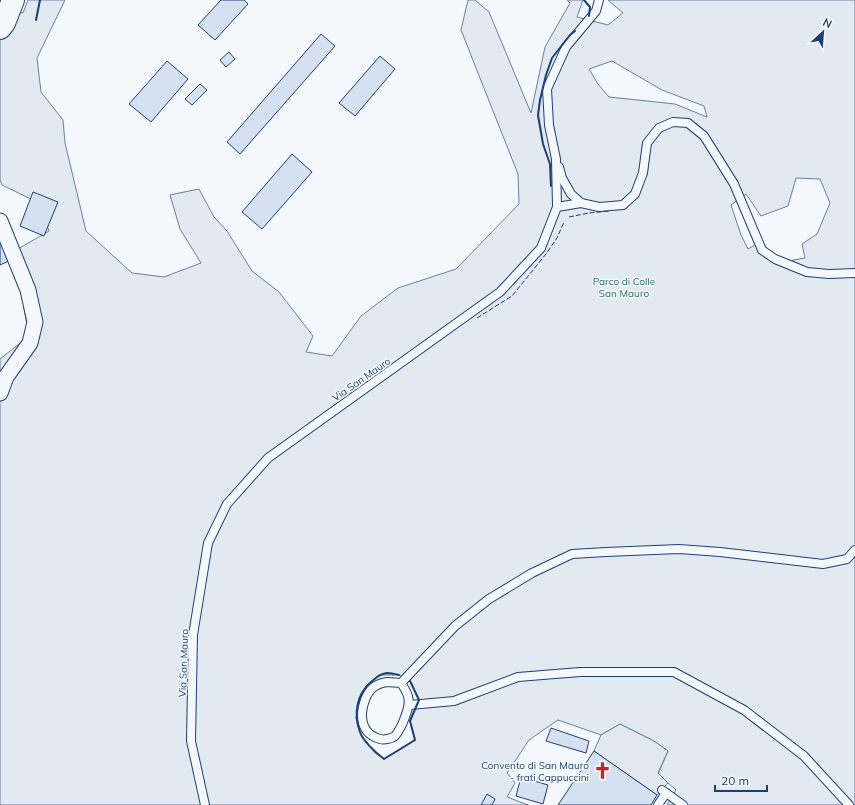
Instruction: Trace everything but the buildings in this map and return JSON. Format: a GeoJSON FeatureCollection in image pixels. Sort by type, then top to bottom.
{"type":"FeatureCollection","features":[{"type":"Feature","properties":{"kind":"main road"},"geometry":{"type":"LineString","coordinates":[[0,28],[4,23],[13,0]]}},
{"type":"Feature","properties":{"kind":"street"},"geometry":{"type":"LineString","coordinates":[[0,221],[28,290],[35,322],[30,343],[6,377],[0,393]]}},
{"type":"Feature","properties":{"kind":"lane","name":"Via San Mauro"},"geometry":{"type":"LineString","coordinates":[[205,805],[191,741],[193,635],[208,543],[227,504],[268,458],[500,292],[541,248],[557,207],[556,159],[549,125],[547,88],[566,47],[596,11],[599,0]]}},
{"type":"Feature","properties":{"kind":"lane"},"geometry":{"type":"LineString","coordinates":[[557,207],[580,203],[599,207],[623,205],[634,194],[643,173],[648,143],[659,128],[673,122],[688,123],[704,136],[734,184],[762,250],[775,259],[807,272],[829,274],[855,273]]}},
{"type":"Feature","properties":{"kind":"lane"},"geometry":{"type":"LineString","coordinates":[[556,159],[562,178],[571,194],[580,203]]}},
{"type":"Feature","properties":{"kind":"lane"},"geometry":{"type":"LineString","coordinates":[[401,683],[455,626],[489,600],[532,573],[572,554],[679,550],[720,552],[823,564],[847,559],[855,550]]}},
{"type":"Feature","properties":{"kind":"lane"},"geometry":{"type":"LineString","coordinates":[[410,705],[454,701],[518,677],[580,672],[674,672],[744,710],[804,756],[849,805]]}},
{"type":"Feature","properties":{"kind":"lane"},"geometry":{"type":"LineString","coordinates":[[387,682],[401,683],[407,692],[410,705],[403,723],[394,736],[384,740],[372,737],[363,726],[361,710],[367,693],[376,684],[387,682]]}},
{"type":"Feature","properties":{"kind":"lane"},"geometry":{"type":"LineString","coordinates":[[658,805],[664,791],[683,805]]}},
{"type":"Feature","properties":{"kind":"green space","name":"Parco di Colle San Mauro"},"geometry":{"type":"Polygon","coordinates":[[[28,0],[65,0],[37,58],[41,92],[63,120],[65,143],[86,231],[132,273],[164,277],[201,263],[180,229],[170,195],[199,189],[214,217],[227,231],[252,271],[279,292],[313,336],[306,352],[332,356],[361,316],[398,288],[456,269],[519,204],[518,174],[461,30],[468,0],[475,0],[489,12],[531,113],[545,47],[570,3],[567,0],[583,0],[577,17],[608,25],[623,13],[608,0],[855,0],[855,805],[667,805],[676,790],[658,774],[668,751],[654,741],[620,724],[601,735],[558,720],[529,740],[507,773],[515,783],[507,797],[528,805],[0,805],[0,359],[29,336],[15,258],[16,250],[49,231],[39,203],[2,185],[0,180],[0,7],[23,13],[28,0]],[[612,61],[589,69],[598,84],[609,97],[675,104],[707,117],[704,106],[662,90],[612,61]],[[796,178],[788,206],[761,216],[746,194],[731,205],[741,235],[748,249],[760,242],[783,262],[805,258],[802,244],[817,234],[830,203],[820,179],[796,178]],[[379,675],[367,685],[361,694],[356,718],[360,733],[374,752],[384,759],[415,740],[410,721],[419,700],[410,681],[399,675],[379,675]]]}},
{"type":"Feature","properties":{"kind":"shaded area"},"geometry":{"type":"Polygon","coordinates":[[[620,724],[654,741],[668,751],[658,773],[668,783],[657,795],[594,751],[601,735],[620,724]]]}},
{"type":"Feature","properties":{"kind":"fence"},"geometry":{"type":"LineString","coordinates":[[569,217],[610,211]]}},
{"type":"Feature","properties":{"kind":"fence"},"geometry":{"type":"LineString","coordinates":[[477,318],[512,296],[546,254],[557,238],[564,222]]}},
{"type":"Feature","properties":{"kind":"wall"},"geometry":{"type":"LineString","coordinates":[[36,20],[40,0]]}},
{"type":"Feature","properties":{"kind":"wall"},"geometry":{"type":"LineString","coordinates":[[584,0],[590,7],[589,16]]}},
{"type":"Feature","properties":{"kind":"wall"},"geometry":{"type":"LineString","coordinates":[[551,186],[550,164],[543,144],[538,115],[540,100],[552,58],[570,35],[575,31]]}},
{"type":"Feature","properties":{"kind":"wall"},"geometry":{"type":"LineString","coordinates":[[399,675],[387,673],[377,677],[362,692],[358,705],[357,718],[360,732],[370,747],[384,759],[415,740],[410,721],[419,700],[410,681]]}},
{"type":"Feature","properties":{"kind":"place","name":"Convento di San Mauro - frati Cappuccini"},"geometry":{"type":"Point","coordinates":[602,771]}}]}
